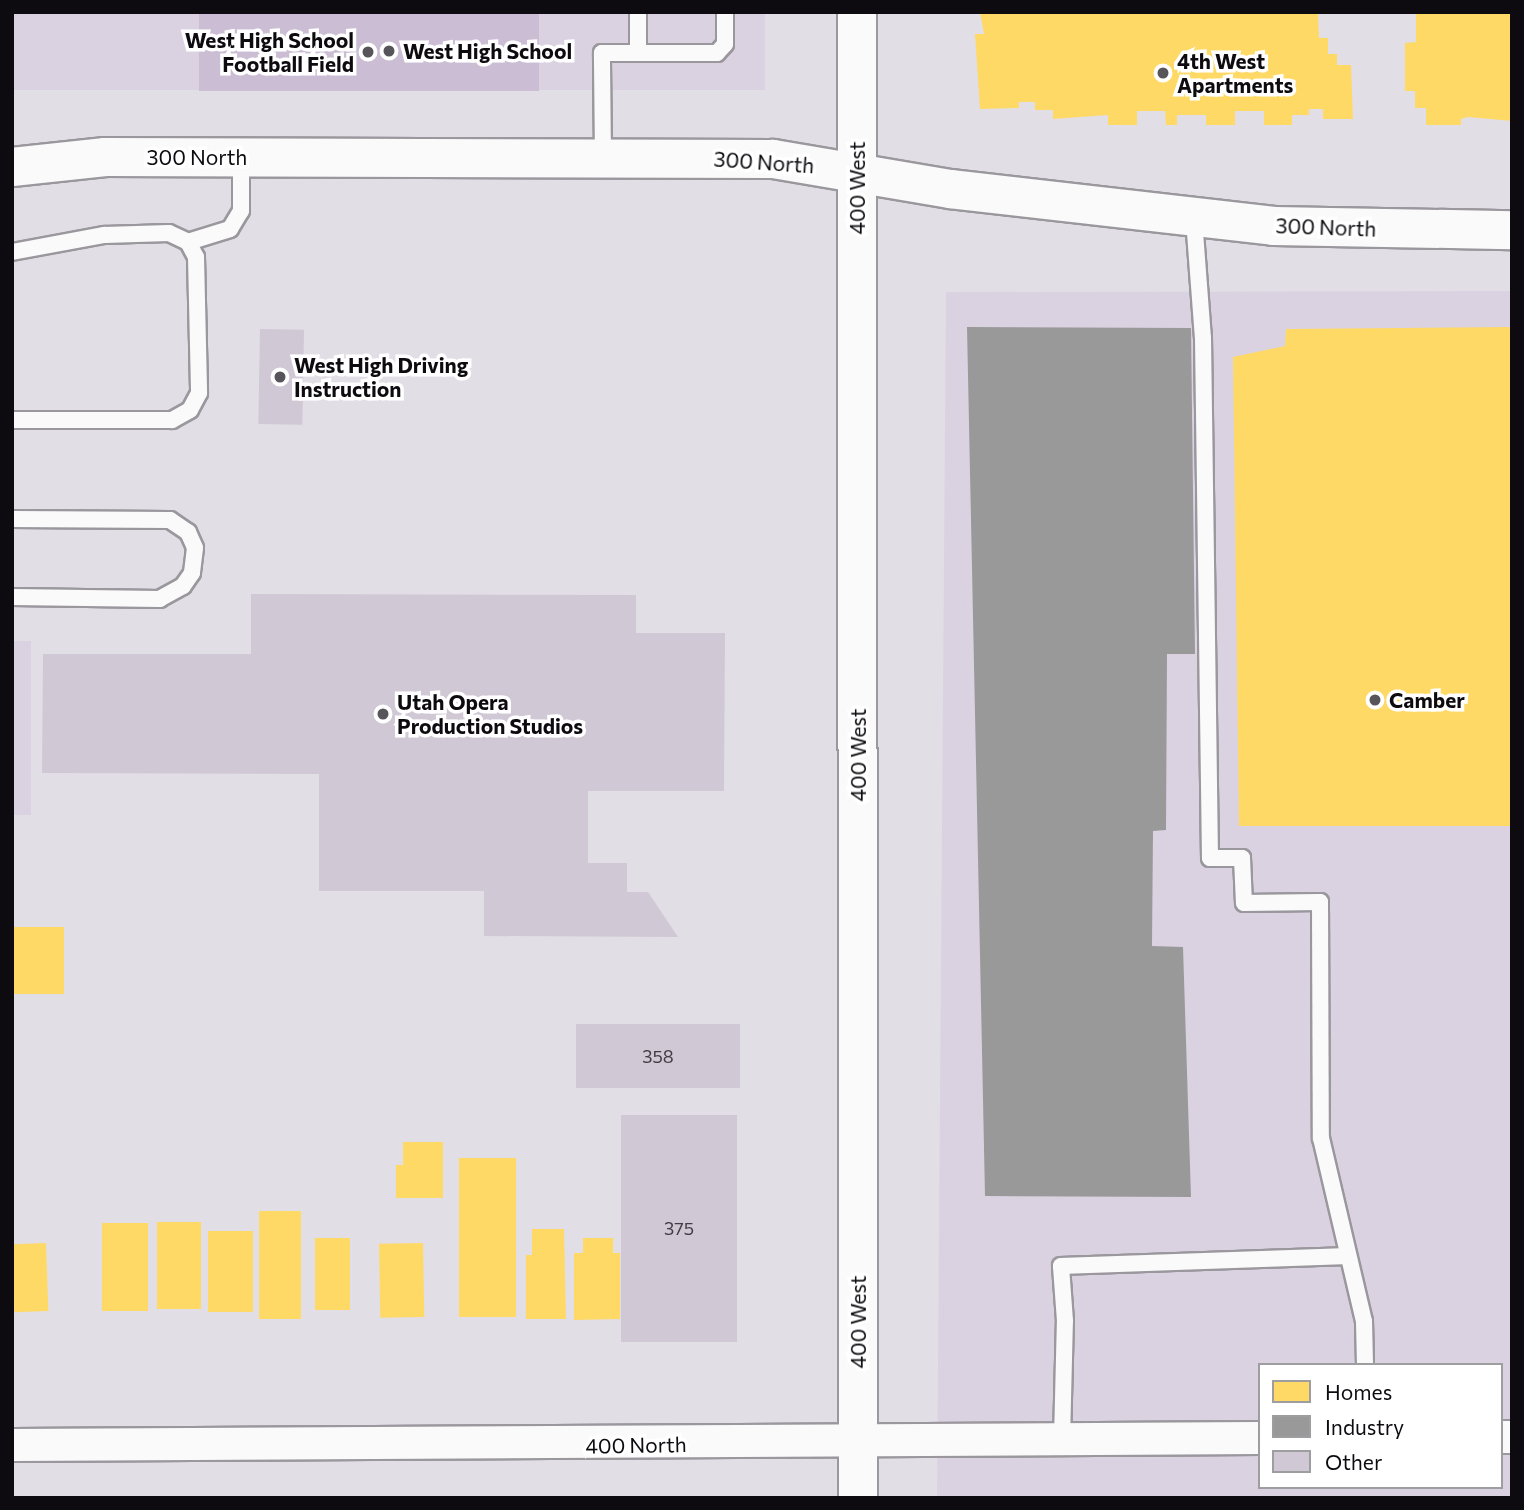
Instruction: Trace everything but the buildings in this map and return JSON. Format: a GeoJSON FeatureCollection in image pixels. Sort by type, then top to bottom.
{"type":"FeatureCollection","features":[{"type":"Feature","properties":{"kind":"street","name":"400 West"},"geometry":{"type":"LineString","coordinates":[[857,12],[858,1498]]}},
{"type":"Feature","properties":{"kind":"street","name":"300 North"},"geometry":{"type":"LineString","coordinates":[[12,167],[64,158],[773,159],[858,171],[950,189],[1194,219],[1274,226],[1512,230]]}},
{"type":"Feature","properties":{"kind":"street","name":"400 North"},"geometry":{"type":"LineString","coordinates":[[12,1445],[1258,1438]]}},
{"type":"Feature","properties":{"kind":"lane"},"geometry":{"type":"LineString","coordinates":[[638,12],[638,53]]}},
{"type":"Feature","properties":{"kind":"lane"},"geometry":{"type":"LineString","coordinates":[[603,157],[603,53],[717,53],[725,44],[725,12]]}},
{"type":"Feature","properties":{"kind":"lane"},"geometry":{"type":"LineString","coordinates":[[188,242],[230,229],[241,211],[241,157]]}},
{"type":"Feature","properties":{"kind":"lane"},"geometry":{"type":"LineString","coordinates":[[1194,219],[1203,338],[1210,858],[1242,858],[1244,903],[1320,902],[1321,1138],[1364,1321],[1365,1363]]}},
{"type":"Feature","properties":{"kind":"lane"},"geometry":{"type":"LineString","coordinates":[[12,252],[104,235],[169,233],[188,242],[197,257],[199,393],[190,410],[172,420],[12,420]]}},
{"type":"Feature","properties":{"kind":"lane"},"geometry":{"type":"LineString","coordinates":[[12,519],[170,520],[187,532],[195,548],[192,573],[183,586],[160,599],[12,597]]}},
{"type":"Feature","properties":{"kind":"lane"},"geometry":{"type":"LineString","coordinates":[[1062,1440],[1065,1321],[1061,1266],[1348,1256]]}},
{"type":"Feature","properties":{"kind":"shaded area","name":"West High School"},"geometry":{"type":"Polygon","coordinates":[[[12,12],[765,12],[765,90],[12,90],[12,12]]]}},
{"type":"Feature","properties":{"kind":"shaded area","name":"West High School Football Field"},"geometry":{"type":"Polygon","coordinates":[[[199,12],[539,12],[539,91],[199,91],[199,12]]]}},
{"type":"Feature","properties":{"kind":"shaded area"},"geometry":{"type":"Polygon","coordinates":[[[1512,291],[1512,1498],[937,1498],[946,292],[1512,291]]]}},
{"type":"Feature","properties":{"kind":"shaded area"},"geometry":{"type":"Polygon","coordinates":[[[12,641],[31,641],[31,815],[12,815],[12,641]]]}},
{"type":"Feature","properties":{"kind":"place","name":"West High School"},"geometry":{"type":"Point","coordinates":[389,51]}},
{"type":"Feature","properties":{"kind":"place","name":"West High School Football Field"},"geometry":{"type":"Point","coordinates":[368,52]}},
{"type":"Feature","properties":{"kind":"place","name":"4th West Apartments"},"geometry":{"type":"Point","coordinates":[1163,73]}},
{"type":"Feature","properties":{"kind":"place","name":"West High Driving Instruction"},"geometry":{"type":"Point","coordinates":[280,377]}},
{"type":"Feature","properties":{"kind":"place","name":"Camber"},"geometry":{"type":"Point","coordinates":[1375,700]}},
{"type":"Feature","properties":{"kind":"place","name":"Utah Opera Production Studios"},"geometry":{"type":"Point","coordinates":[383,714]}}]}
